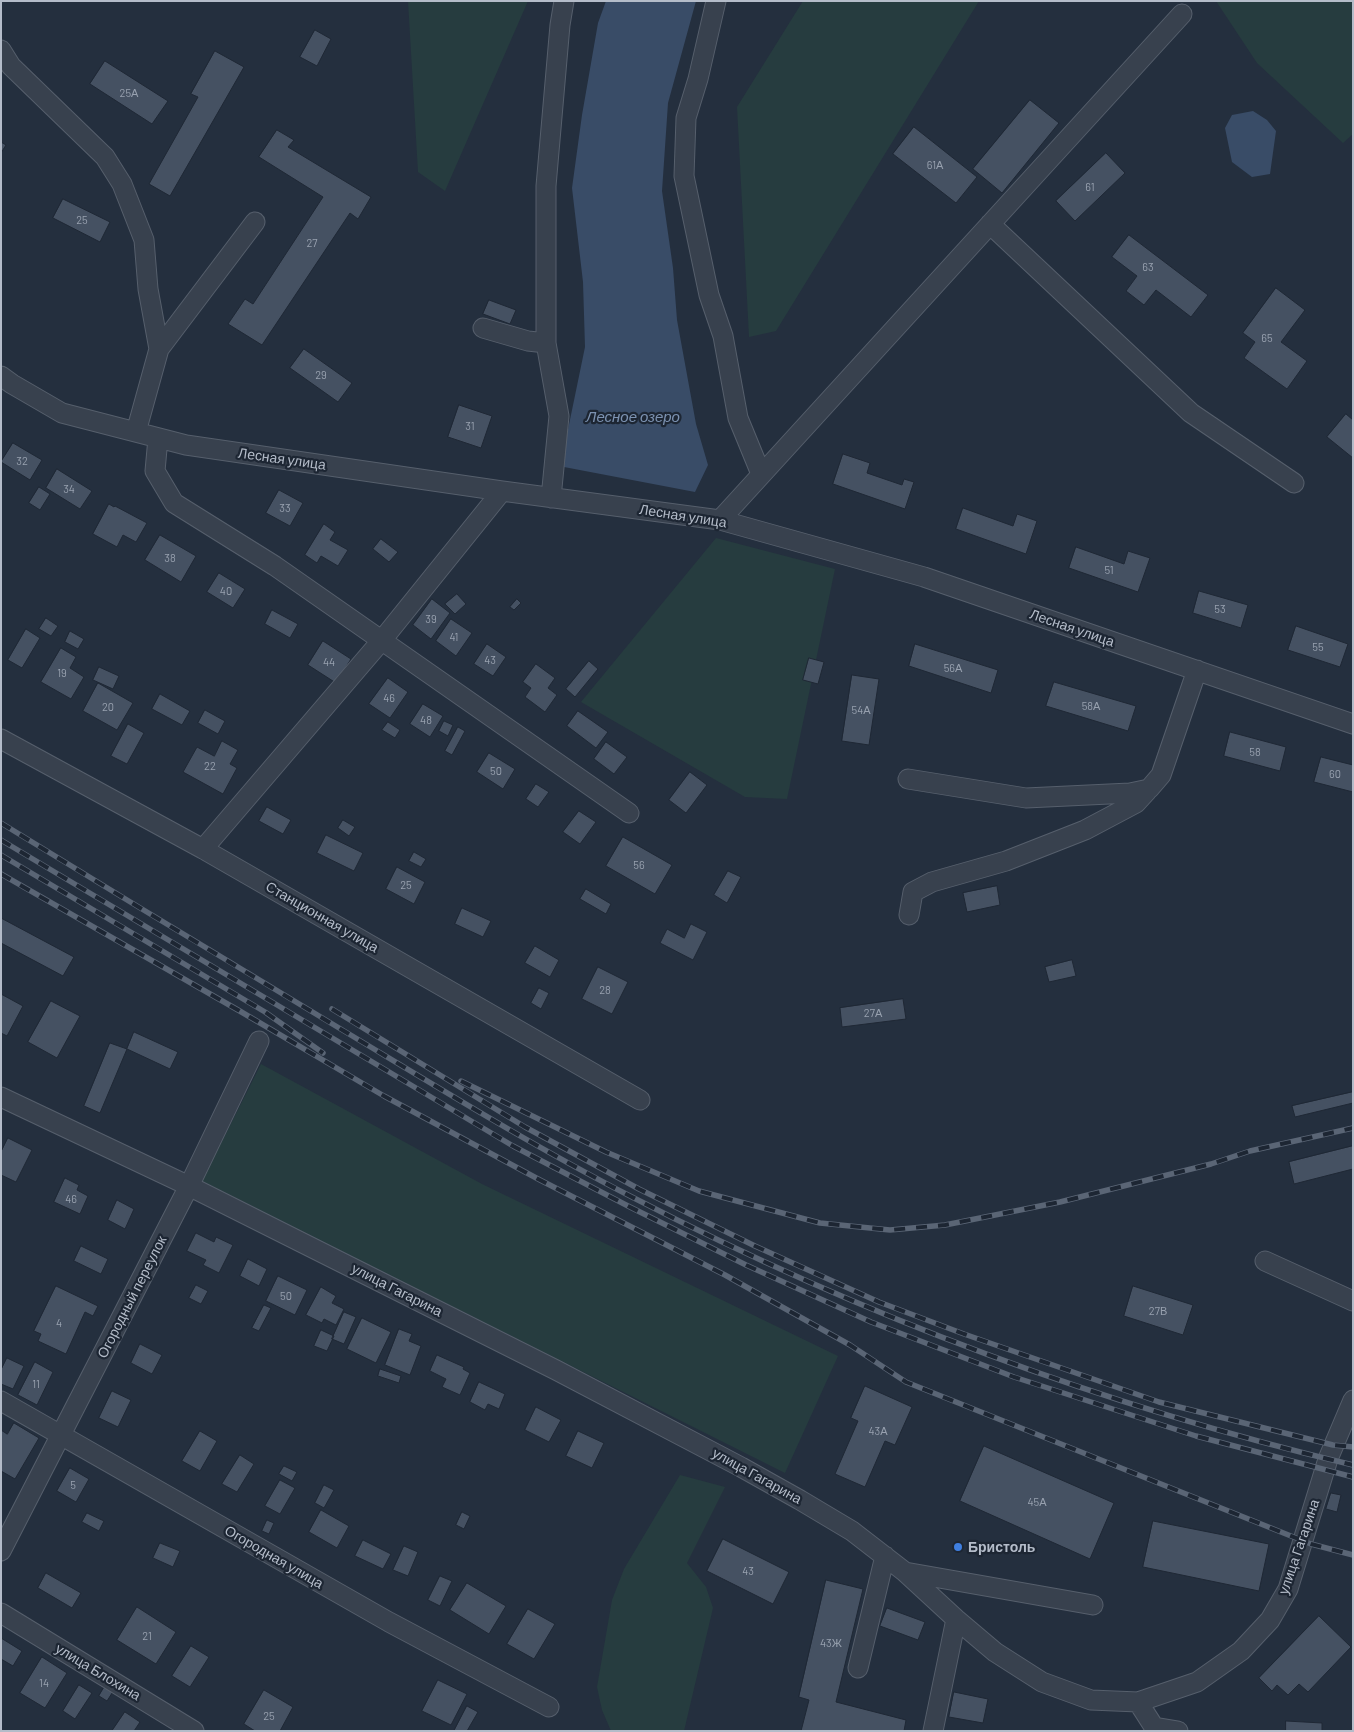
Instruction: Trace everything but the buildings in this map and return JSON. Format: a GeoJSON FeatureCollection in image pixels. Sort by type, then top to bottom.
{"type":"FeatureCollection","features":[{"type":"Feature","properties":{"kind":"street"},"geometry":{"type":"LineString","coordinates":[[551,498],[558,416],[546,343],[546,186],[560,25],[564,1]]}},
{"type":"Feature","properties":{"kind":"street"},"geometry":{"type":"LineString","coordinates":[[716,1],[698,79],[686,118],[684,176],[709,296],[723,336],[738,418],[761,474]]}},
{"type":"Feature","properties":{"kind":"street"},"geometry":{"type":"LineString","coordinates":[[720,520],[1182,14]]}},
{"type":"Feature","properties":{"kind":"street"},"geometry":{"type":"LineString","coordinates":[[1,50],[11,66],[105,157],[122,184],[144,240],[148,289],[158,349]]}},
{"type":"Feature","properties":{"kind":"street"},"geometry":{"type":"LineString","coordinates":[[136,432],[158,349],[255,222]]}},
{"type":"Feature","properties":{"kind":"street"},"geometry":{"type":"LineString","coordinates":[[990,224],[1191,413],[1294,483]]}},
{"type":"Feature","properties":{"kind":"street"},"geometry":{"type":"LineString","coordinates":[[483,328],[528,341],[546,343]]}},
{"type":"Feature","properties":{"kind":"street","name":"Лесная улица"},"geometry":{"type":"LineString","coordinates":[[1,376],[62,413],[186,445],[502,492],[720,520],[924,577],[1353,724]]}},
{"type":"Feature","properties":{"kind":"street"},"geometry":{"type":"LineString","coordinates":[[158,438],[155,471],[174,503],[275,566],[630,813]]}},
{"type":"Feature","properties":{"kind":"street"},"geometry":{"type":"LineString","coordinates":[[203,849],[382,640],[502,492]]}},
{"type":"Feature","properties":{"kind":"street"},"geometry":{"type":"LineString","coordinates":[[909,915],[912,892],[932,882],[1006,861],[1085,830],[1136,803],[1160,775],[1197,670]]}},
{"type":"Feature","properties":{"kind":"street","name":"Станционная улица"},"geometry":{"type":"LineString","coordinates":[[1,738],[203,849],[640,1100]]}},
{"type":"Feature","properties":{"kind":"street"},"geometry":{"type":"LineString","coordinates":[[908,779],[1026,798],[1130,793],[1149,789]]}},
{"type":"Feature","properties":{"kind":"street","name":"Огородный переулок"},"geometry":{"type":"LineString","coordinates":[[1,1551],[189,1186],[259,1041]]}},
{"type":"Feature","properties":{"kind":"street","name":"улица Гагарина"},"geometry":{"type":"LineString","coordinates":[[1,1097],[189,1186],[556,1370],[741,1467],[852,1531],[905,1572],[996,1652],[1042,1682],[1091,1700],[1138,1702],[1197,1682],[1241,1652],[1270,1620],[1288,1588],[1328,1459],[1353,1400]]}},
{"type":"Feature","properties":{"kind":"street"},"geometry":{"type":"LineString","coordinates":[[1265,1262],[1353,1301]]}},
{"type":"Feature","properties":{"kind":"street","name":"Огородная улица"},"geometry":{"type":"LineString","coordinates":[[1,1401],[390,1622],[549,1708]]}},
{"type":"Feature","properties":{"kind":"street"},"geometry":{"type":"LineString","coordinates":[[858,1668],[885,1556]]}},
{"type":"Feature","properties":{"kind":"street"},"geometry":{"type":"LineString","coordinates":[[905,1572],[1093,1605]]}},
{"type":"Feature","properties":{"kind":"street","name":"улица Блохина"},"geometry":{"type":"LineString","coordinates":[[1,1613],[194,1731]]}},
{"type":"Feature","properties":{"kind":"street"},"geometry":{"type":"LineString","coordinates":[[933,1731],[956,1618]]}},
{"type":"Feature","properties":{"kind":"street"},"geometry":{"type":"LineString","coordinates":[[1138,1702],[1154,1727],[1178,1731]]}},
{"type":"Feature","properties":{"kind":"green space"},"geometry":{"type":"Polygon","coordinates":[[[408,1],[528,1],[445,191],[418,172],[408,1]]]}},
{"type":"Feature","properties":{"kind":"green space"},"geometry":{"type":"Polygon","coordinates":[[[803,1],[979,1],[776,331],[749,337],[737,107],[803,1]]]}},
{"type":"Feature","properties":{"kind":"green space"},"geometry":{"type":"Polygon","coordinates":[[[1216,1],[1353,1],[1353,134],[1343,143],[1257,63],[1216,1]]]}},
{"type":"Feature","properties":{"kind":"green space"},"geometry":{"type":"Polygon","coordinates":[[[716,538],[835,569],[787,799],[745,797],[581,702],[716,538]]]}},
{"type":"Feature","properties":{"kind":"green space"},"geometry":{"type":"Polygon","coordinates":[[[261,1064],[482,1184],[838,1356],[785,1473],[202,1181],[261,1064]]]}},
{"type":"Feature","properties":{"kind":"green space"},"geometry":{"type":"Polygon","coordinates":[[[680,1475],[725,1487],[687,1563],[706,1587],[713,1608],[684,1731],[611,1731],[602,1710],[597,1687],[612,1600],[624,1569],[680,1475]]]}},
{"type":"Feature","properties":{"kind":"water","name":"Лесное озеро"},"geometry":{"type":"Polygon","coordinates":[[[606,1],[696,1],[668,103],[662,191],[673,268],[677,320],[696,424],[708,465],[695,492],[564,467],[565,444],[585,347],[583,282],[572,188],[598,23],[606,1]]]}},
{"type":"Feature","properties":{"kind":"water"},"geometry":{"type":"Polygon","coordinates":[[[1253,111],[1267,120],[1276,131],[1270,174],[1252,177],[1232,162],[1225,128],[1232,115],[1253,111]]]}},
{"type":"Feature","properties":{"kind":"railway"},"geometry":{"type":"LineString","coordinates":[[1,823],[486,1116],[595,1178],[718,1240],[894,1318],[984,1353],[1167,1415],[1353,1465]]}},
{"type":"Feature","properties":{"kind":"railway"},"geometry":{"type":"LineString","coordinates":[[1,840],[513,1146],[746,1265],[871,1322],[1014,1377],[1196,1436],[1353,1477]]}},
{"type":"Feature","properties":{"kind":"railway"},"geometry":{"type":"LineString","coordinates":[[1,855],[265,1012],[323,1053]]}},
{"type":"Feature","properties":{"kind":"railway"},"geometry":{"type":"LineString","coordinates":[[1,874],[384,1096],[540,1180],[725,1275],[850,1345],[906,1382],[1311,1544],[1353,1555]]}},
{"type":"Feature","properties":{"kind":"railway"},"geometry":{"type":"LineString","coordinates":[[332,1009],[525,1127],[639,1189],[755,1246],[879,1302],[964,1334],[1159,1402],[1333,1445],[1353,1447]]}},
{"type":"Feature","properties":{"kind":"railway"},"geometry":{"type":"LineString","coordinates":[[461,1081],[606,1152],[699,1191],[820,1223],[890,1230],[945,1225],[1060,1202],[1211,1164],[1250,1151],[1353,1128]]}},
{"type":"Feature","properties":{"kind":"place","name":"Бристоль"},"geometry":{"type":"Point","coordinates":[958,1547]}}]}
